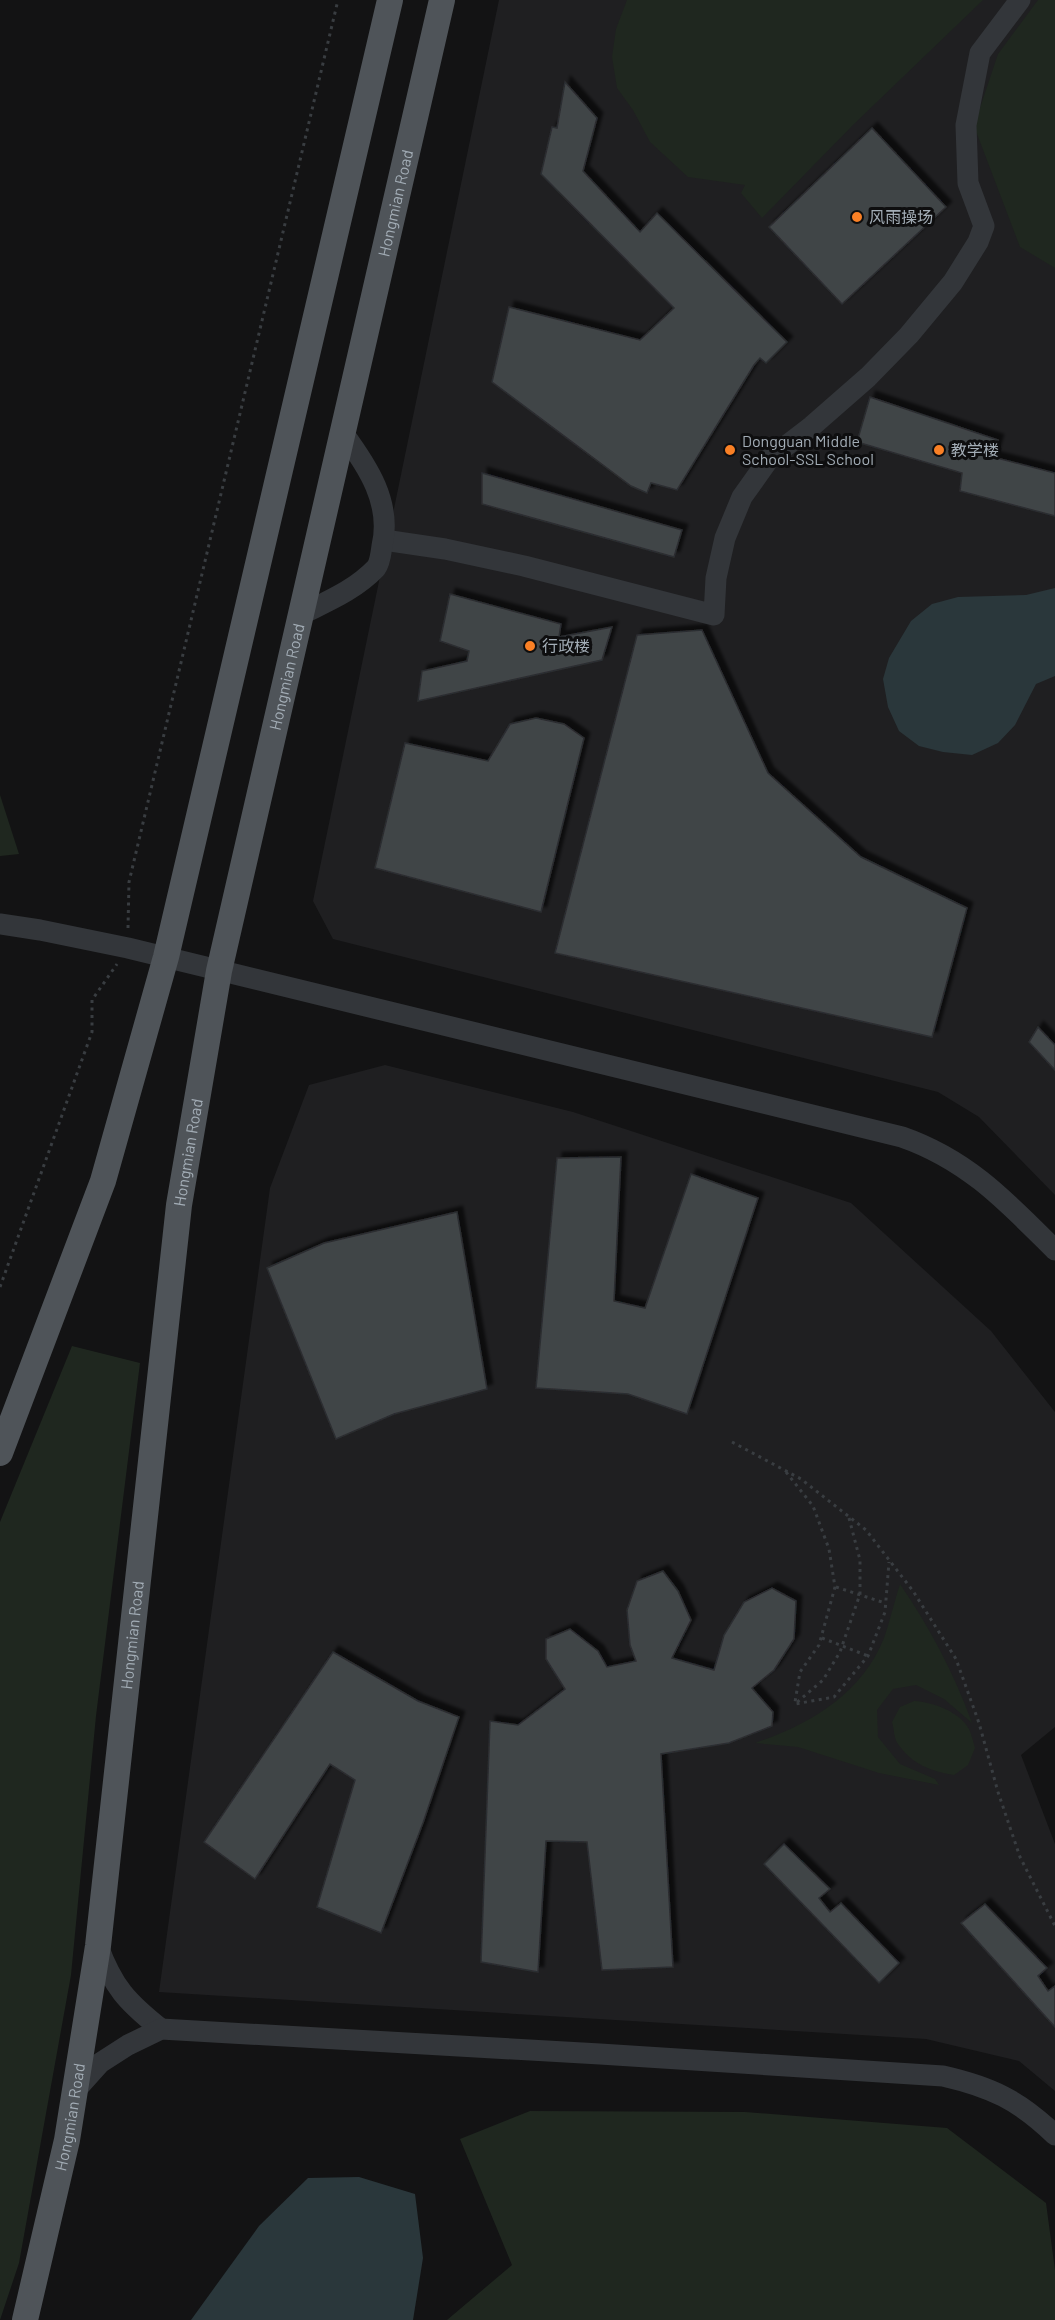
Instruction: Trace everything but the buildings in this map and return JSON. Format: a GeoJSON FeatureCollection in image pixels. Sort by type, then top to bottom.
{"type":"FeatureCollection","features":[{"type":"Feature","properties":{"kind":"main road"},"geometry":{"type":"LineString","coordinates":[[0,1453],[103,1181],[166,957],[390,0]]}},
{"type":"Feature","properties":{"kind":"main road","name":"Hongmian Road"},"geometry":{"type":"LineString","coordinates":[[25,2320],[67,2140],[98,1946],[179,1205],[219,971],[442,0]]}},
{"type":"Feature","properties":{"kind":"street"},"geometry":{"type":"LineString","coordinates":[[384,540],[444,549],[524,566],[714,615],[716,578],[725,538],[742,497],[769,459],[831,410],[901,343],[953,282],[978,242],[984,226],[968,183],[966,126],[980,52],[1020,0]]}},
{"type":"Feature","properties":{"kind":"street"},"geometry":{"type":"LineString","coordinates":[[302,614],[351,590],[378,566],[384,540],[382,500],[365,464],[343,433]]}},
{"type":"Feature","properties":{"kind":"street"},"geometry":{"type":"LineString","coordinates":[[0,924],[128,948],[902,1137],[941,1153],[962,1166],[1011,1206],[1055,1250]]}},
{"type":"Feature","properties":{"kind":"street"},"geometry":{"type":"LineString","coordinates":[[98,1946],[107,1970],[122,1994],[161,2029]]}},
{"type":"Feature","properties":{"kind":"street"},"geometry":{"type":"LineString","coordinates":[[75,2092],[100,2064],[128,2045],[161,2029],[943,2076],[979,2085],[1013,2101],[1039,2119],[1055,2134]]}},
{"type":"Feature","properties":{"kind":"path"},"geometry":{"type":"LineString","coordinates":[[0,1287],[92,1032],[92,1000],[128,948],[129,882],[338,0]]}},
{"type":"Feature","properties":{"kind":"path"},"geometry":{"type":"LineString","coordinates":[[732,1442],[801,1479],[849,1516],[866,1530],[913,1591],[956,1659],[979,1723],[998,1792],[1020,1857],[1055,1926]]}},
{"type":"Feature","properties":{"kind":"path"},"geometry":{"type":"LineString","coordinates":[[784,1470],[813,1506],[829,1549],[835,1587],[819,1645],[800,1672],[795,1704]]}},
{"type":"Feature","properties":{"kind":"path"},"geometry":{"type":"LineString","coordinates":[[795,1704],[823,1680],[842,1647],[860,1594],[860,1560],[849,1516]]}},
{"type":"Feature","properties":{"kind":"path"},"geometry":{"type":"LineString","coordinates":[[795,1704],[834,1697],[868,1656],[885,1612],[889,1560]]}},
{"type":"Feature","properties":{"kind":"path"},"geometry":{"type":"LineString","coordinates":[[835,1587],[885,1603]]}},
{"type":"Feature","properties":{"kind":"path"},"geometry":{"type":"LineString","coordinates":[[821,1638],[868,1656]]}},
{"type":"Feature","properties":{"kind":"shaded area","name":"Dongguan Middle School-SSL School"},"geometry":{"type":"Polygon","coordinates":[[[499,0],[1055,0],[1055,1195],[979,1117],[938,1092],[333,939],[313,901],[499,0]]]}},
{"type":"Feature","properties":{"kind":"shaded area"},"geometry":{"type":"Polygon","coordinates":[[[627,0],[983,0],[853,125],[762,218],[741,193],[745,185],[688,177],[650,142],[633,110],[617,88],[612,57],[616,29],[627,0]]]}},
{"type":"Feature","properties":{"kind":"shaded area"},"geometry":{"type":"Polygon","coordinates":[[[1038,0],[1055,0],[1055,268],[1020,247],[974,126],[998,54],[1038,0]]]}},
{"type":"Feature","properties":{"kind":"shaded area"},"geometry":{"type":"Polygon","coordinates":[[[1055,588],[1055,676],[1036,684],[1015,725],[998,743],[972,755],[943,752],[919,746],[899,731],[888,707],[883,679],[889,658],[911,621],[932,604],[958,597],[1026,595],[1055,588]]]}},
{"type":"Feature","properties":{"kind":"shaded area"},"geometry":{"type":"Polygon","coordinates":[[[0,795],[19,854],[0,856],[0,795]]]}},
{"type":"Feature","properties":{"kind":"shaded area"},"geometry":{"type":"Polygon","coordinates":[[[385,1065],[573,1112],[851,1203],[991,1331],[1055,1412],[1055,1727],[1021,1755],[1055,1844],[1055,2091],[1019,2061],[926,2039],[159,1992],[270,1188],[309,1085],[385,1065]]]}},
{"type":"Feature","properties":{"kind":"shaded area"},"geometry":{"type":"Polygon","coordinates":[[[72,1346],[140,1363],[96,1716],[71,1975],[19,2263],[0,2320],[0,1522],[72,1346]]]}},
{"type":"Feature","properties":{"kind":"shaded area"},"geometry":{"type":"Polygon","coordinates":[[[900,1584],[940,1651],[972,1723],[944,1699],[916,1685],[893,1689],[877,1710],[878,1737],[900,1764],[935,1779],[939,1785],[879,1773],[798,1747],[755,1743],[814,1717],[832,1705],[862,1676],[884,1638],[900,1584]]]}},
{"type":"Feature","properties":{"kind":"shaded area"},"geometry":{"type":"Polygon","coordinates":[[[914,1701],[929,1703],[953,1713],[969,1729],[975,1748],[968,1765],[954,1775],[930,1769],[916,1762],[897,1742],[892,1722],[900,1707],[914,1701]]]}},
{"type":"Feature","properties":{"kind":"shaded area"},"geometry":{"type":"Polygon","coordinates":[[[530,2111],[745,2112],[947,2128],[1046,2203],[1055,2270],[1055,2320],[447,2320],[512,2265],[460,2139],[530,2111]]]}},
{"type":"Feature","properties":{"kind":"shaded area"},"geometry":{"type":"Polygon","coordinates":[[[359,2177],[415,2194],[423,2258],[413,2320],[191,2320],[259,2226],[308,2178],[359,2177]]]}},
{"type":"Feature","properties":{"kind":"place","name":"风雨操场"},"geometry":{"type":"Point","coordinates":[857,217]}},
{"type":"Feature","properties":{"kind":"place","name":"Dongguan Middle School-SSL School"},"geometry":{"type":"Point","coordinates":[730,450]}},
{"type":"Feature","properties":{"kind":"place","name":"教学楼"},"geometry":{"type":"Point","coordinates":[939,450]}},
{"type":"Feature","properties":{"kind":"place","name":"行政楼"},"geometry":{"type":"Point","coordinates":[530,646]}}]}
